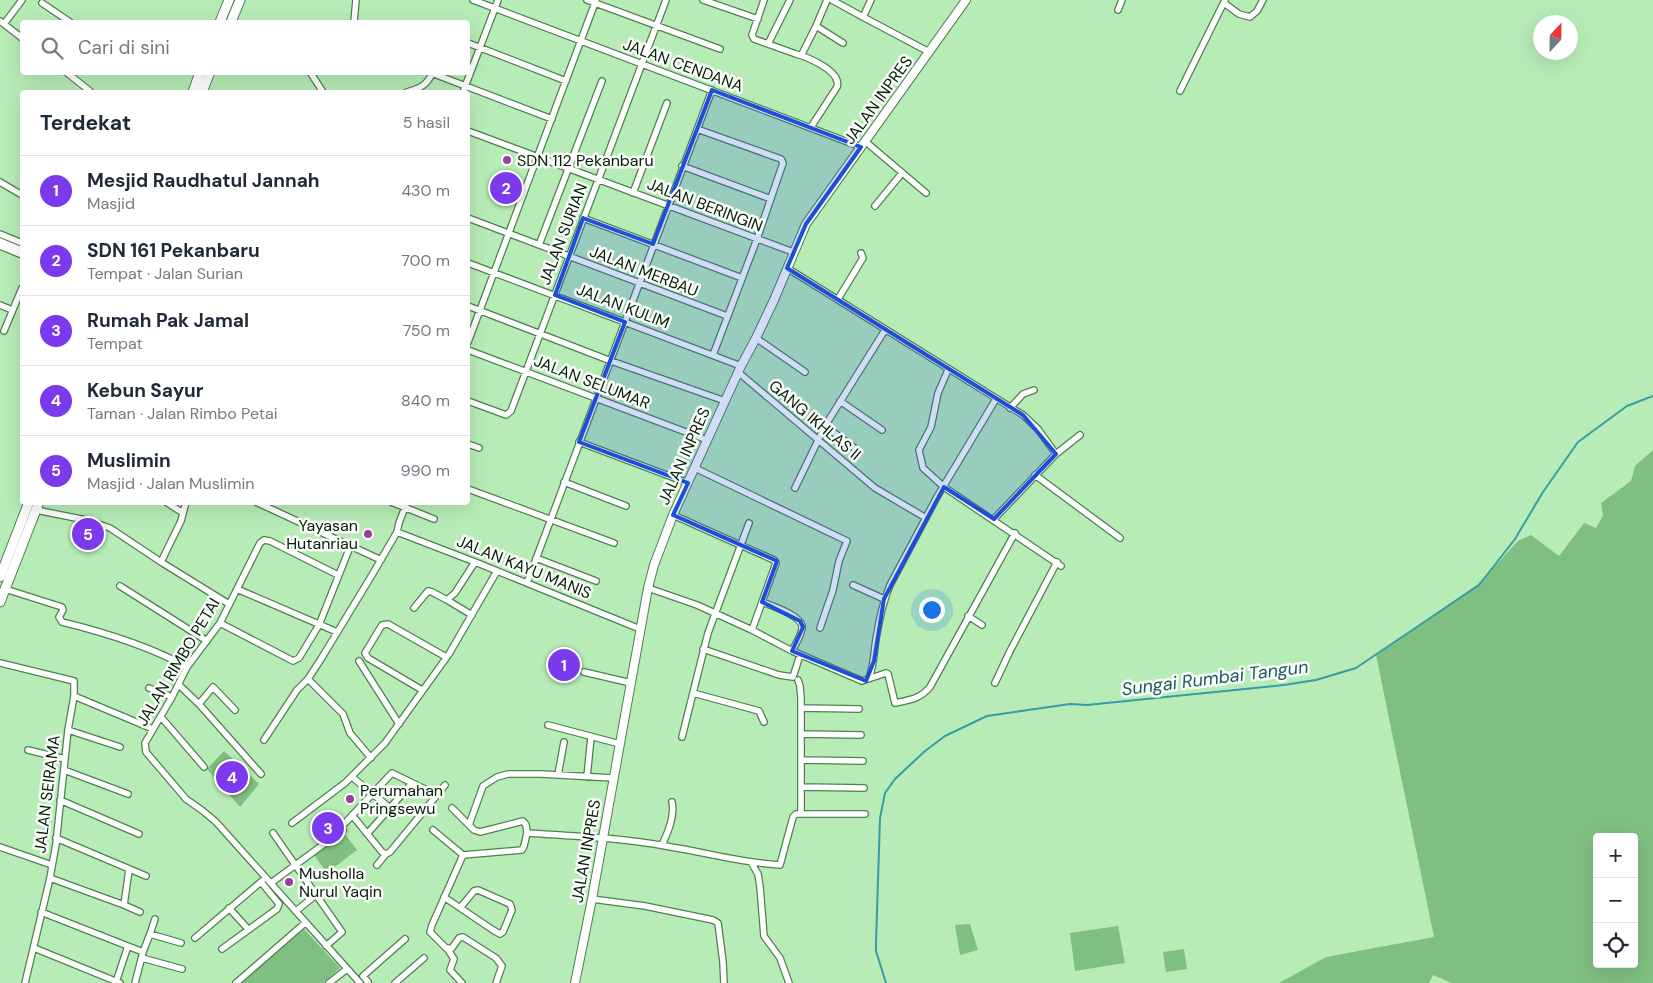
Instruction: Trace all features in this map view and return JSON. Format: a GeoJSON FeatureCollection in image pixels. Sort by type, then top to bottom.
{"type":"FeatureCollection","features":[{"type":"Feature","properties":{"kind":"main road","name":"JALAN INPRES"},"geometry":{"type":"LineString","coordinates":[[575,983],[592,900],[648,588],[654,565],[673,515],[739,369],[774,300],[806,224],[966,0]]}},
{"type":"Feature","properties":{"kind":"main road"},"geometry":{"type":"LineString","coordinates":[[221,20],[229,1],[239,3],[232,20]]}},
{"type":"Feature","properties":{"kind":"main road"},"geometry":{"type":"LineString","coordinates":[[193,90],[199,75]]}},
{"type":"Feature","properties":{"kind":"main road"},"geometry":{"type":"LineString","coordinates":[[203,90],[209,75]]}},
{"type":"Feature","properties":{"kind":"main road"},"geometry":{"type":"LineString","coordinates":[[0,576],[28,505]]}},
{"type":"Feature","properties":{"kind":"main road"},"geometry":{"type":"LineString","coordinates":[[0,602],[37,506]]}},
{"type":"Feature","properties":{"kind":"main road"},"geometry":{"type":"LineString","coordinates":[[14,540],[23,545]]}},
{"type":"Feature","properties":{"kind":"street"},"geometry":{"type":"LineString","coordinates":[[20,36],[2,22],[22,0]]}},
{"type":"Feature","properties":{"kind":"street"},"geometry":{"type":"LineString","coordinates":[[354,20],[356,0]]}},
{"type":"Feature","properties":{"kind":"street","name":"JALAN CENDANA"},"geometry":{"type":"LineString","coordinates":[[473,0],[811,128],[863,144],[926,193]]}},
{"type":"Feature","properties":{"kind":"street"},"geometry":{"type":"LineString","coordinates":[[464,90],[498,0]]}},
{"type":"Feature","properties":{"kind":"street"},"geometry":{"type":"LineString","coordinates":[[587,0],[595,1],[720,49]]}},
{"type":"Feature","properties":{"kind":"street","name":"JALAN SURIAN"},"geometry":{"type":"LineString","coordinates":[[470,401],[506,415],[511,411],[666,0]]}},
{"type":"Feature","properties":{"kind":"street"},"geometry":{"type":"LineString","coordinates":[[703,0],[758,19]]}},
{"type":"Feature","properties":{"kind":"street"},"geometry":{"type":"LineString","coordinates":[[764,0],[752,35],[754,39],[796,54],[802,54],[824,67],[837,78],[837,87],[811,128]]}},
{"type":"Feature","properties":{"kind":"street"},"geometry":{"type":"LineString","coordinates":[[768,44],[790,0]]}},
{"type":"Feature","properties":{"kind":"street"},"geometry":{"type":"LineString","coordinates":[[802,54],[827,0]]}},
{"type":"Feature","properties":{"kind":"street"},"geometry":{"type":"LineString","coordinates":[[832,0],[929,52]]}},
{"type":"Feature","properties":{"kind":"street"},"geometry":{"type":"LineString","coordinates":[[863,17],[871,0]]}},
{"type":"Feature","properties":{"kind":"street"},"geometry":{"type":"LineString","coordinates":[[1118,10],[1122,0]]}},
{"type":"Feature","properties":{"kind":"street"},"geometry":{"type":"LineString","coordinates":[[1180,91],[1224,2],[1239,14],[1250,17],[1257,12],[1263,0]]}},
{"type":"Feature","properties":{"kind":"street"},"geometry":{"type":"LineString","coordinates":[[470,337],[595,1]]}},
{"type":"Feature","properties":{"kind":"street"},"geometry":{"type":"LineString","coordinates":[[42,3],[67,20]]}},
{"type":"Feature","properties":{"kind":"street"},"geometry":{"type":"LineString","coordinates":[[816,26],[843,43]]}},
{"type":"Feature","properties":{"kind":"street"},"geometry":{"type":"LineString","coordinates":[[470,44],[566,81]]}},
{"type":"Feature","properties":{"kind":"street"},"geometry":{"type":"LineString","coordinates":[[70,75],[88,90]]}},
{"type":"Feature","properties":{"kind":"street"},"geometry":{"type":"LineString","coordinates":[[312,75],[321,90]]}},
{"type":"Feature","properties":{"kind":"street"},"geometry":{"type":"LineString","coordinates":[[415,90],[423,88],[427,84],[430,75]]}},
{"type":"Feature","properties":{"kind":"street"},"geometry":{"type":"LineString","coordinates":[[436,75],[552,119]]}},
{"type":"Feature","properties":{"kind":"street"},"geometry":{"type":"LineString","coordinates":[[539,245],[602,81]]}},
{"type":"Feature","properties":{"kind":"street"},"geometry":{"type":"LineString","coordinates":[[527,583],[712,90]]}},
{"type":"Feature","properties":{"kind":"street"},"geometry":{"type":"LineString","coordinates":[[633,193],[667,103]]}},
{"type":"Feature","properties":{"kind":"street"},"geometry":{"type":"LineString","coordinates":[[697,129],[783,161],[757,240],[713,354]]}},
{"type":"Feature","properties":{"kind":"street","name":"JALAN BERINGIN"},"geometry":{"type":"LineString","coordinates":[[470,132],[793,252]]}},
{"type":"Feature","properties":{"kind":"street"},"geometry":{"type":"LineString","coordinates":[[682,166],[771,200]]}},
{"type":"Feature","properties":{"kind":"street"},"geometry":{"type":"LineString","coordinates":[[875,206],[902,173]]}},
{"type":"Feature","properties":{"kind":"street"},"geometry":{"type":"LineString","coordinates":[[0,182],[20,194]]}},
{"type":"Feature","properties":{"kind":"street"},"geometry":{"type":"LineString","coordinates":[[583,218],[742,278]]}},
{"type":"Feature","properties":{"kind":"street","name":"JALAN MERBAU"},"geometry":{"type":"LineString","coordinates":[[470,219],[727,316]]}},
{"type":"Feature","properties":{"kind":"street"},"geometry":{"type":"LineString","coordinates":[[0,234],[20,242]]}},
{"type":"Feature","properties":{"kind":"street"},"geometry":{"type":"LineString","coordinates":[[0,241],[20,249]]}},
{"type":"Feature","properties":{"kind":"street"},"geometry":{"type":"LineString","coordinates":[[0,246],[20,254]]}},
{"type":"Feature","properties":{"kind":"street"},"geometry":{"type":"LineString","coordinates":[[838,299],[863,258],[861,253]]}},
{"type":"Feature","properties":{"kind":"street","name":"JALAN KULIM"},"geometry":{"type":"LineString","coordinates":[[470,264],[713,354],[739,369]]}},
{"type":"Feature","properties":{"kind":"street"},"geometry":{"type":"LineString","coordinates":[[787,268],[1031,422],[1056,454]]}},
{"type":"Feature","properties":{"kind":"street"},"geometry":{"type":"LineString","coordinates":[[4,331],[20,292]]}},
{"type":"Feature","properties":{"kind":"street"},"geometry":{"type":"LineString","coordinates":[[0,305],[12,310]]}},
{"type":"Feature","properties":{"kind":"street"},"geometry":{"type":"LineString","coordinates":[[470,307],[611,361],[724,401]]}},
{"type":"Feature","properties":{"kind":"street"},"geometry":{"type":"LineString","coordinates":[[794,488],[825,426],[885,330]]}},
{"type":"Feature","properties":{"kind":"street"},"geometry":{"type":"LineString","coordinates":[[756,338],[805,372]]}},
{"type":"Feature","properties":{"kind":"street","name":"JALAN SELUMAR"},"geometry":{"type":"LineString","coordinates":[[470,351],[707,440]]}},
{"type":"Feature","properties":{"kind":"street","name":"GANG IKHLAS II"},"geometry":{"type":"LineString","coordinates":[[739,369],[818,440],[877,489],[926,518]]}},
{"type":"Feature","properties":{"kind":"street"},"geometry":{"type":"LineString","coordinates":[[948,370],[938,393],[931,427],[919,450],[924,471],[944,487],[1059,564],[1010,651],[995,683]]}},
{"type":"Feature","properties":{"kind":"street"},"geometry":{"type":"LineString","coordinates":[[1010,408],[1023,394],[1034,390]]}},
{"type":"Feature","properties":{"kind":"street"},"geometry":{"type":"LineString","coordinates":[[869,678],[874,661],[884,599],[890,585],[926,518],[996,399]]}},
{"type":"Feature","properties":{"kind":"street"},"geometry":{"type":"LineString","coordinates":[[840,401],[882,430]]}},
{"type":"Feature","properties":{"kind":"street"},"geometry":{"type":"LineString","coordinates":[[825,426],[857,450]]}},
{"type":"Feature","properties":{"kind":"street"},"geometry":{"type":"LineString","coordinates":[[994,519],[1056,454],[1080,435]]}},
{"type":"Feature","properties":{"kind":"street"},"geometry":{"type":"LineString","coordinates":[[579,442],[688,483]]}},
{"type":"Feature","properties":{"kind":"street"},"geometry":{"type":"LineString","coordinates":[[470,445],[479,448]]}},
{"type":"Feature","properties":{"kind":"street"},"geometry":{"type":"LineString","coordinates":[[695,468],[847,541],[839,561],[833,590],[820,628]]}},
{"type":"Feature","properties":{"kind":"street"},"geometry":{"type":"LineString","coordinates":[[1035,476],[1120,538]]}},
{"type":"Feature","properties":{"kind":"street"},"geometry":{"type":"LineString","coordinates":[[564,482],[626,506]]}},
{"type":"Feature","properties":{"kind":"street"},"geometry":{"type":"LineString","coordinates":[[470,490],[614,543]]}},
{"type":"Feature","properties":{"kind":"street"},"geometry":{"type":"LineString","coordinates":[[171,505],[183,513]]}},
{"type":"Feature","properties":{"kind":"street"},"geometry":{"type":"LineString","coordinates":[[161,562],[181,521],[185,505]]}},
{"type":"Feature","properties":{"kind":"street"},"geometry":{"type":"LineString","coordinates":[[262,505],[381,560]]}},
{"type":"Feature","properties":{"kind":"street"},"geometry":{"type":"LineString","coordinates":[[264,740],[297,690],[308,679],[381,560],[397,532],[406,505],[434,519]]}},
{"type":"Feature","properties":{"kind":"street"},"geometry":{"type":"LineString","coordinates":[[37,506],[110,528],[229,604]]}},
{"type":"Feature","properties":{"kind":"street"},"geometry":{"type":"LineString","coordinates":[[673,515],[741,544],[770,558],[776,563],[752,630]]}},
{"type":"Feature","properties":{"kind":"street"},"geometry":{"type":"LineString","coordinates":[[682,737],[703,649],[714,613],[749,523]]}},
{"type":"Feature","properties":{"kind":"street","name":"JALAN KAYU MANIS"},"geometry":{"type":"LineString","coordinates":[[397,532],[640,630]]}},
{"type":"Feature","properties":{"kind":"street"},"geometry":{"type":"LineString","coordinates":[[648,588],[714,613],[800,655],[862,682],[884,673],[888,674],[895,703],[922,696],[930,686],[1015,533]]}},
{"type":"Feature","properties":{"kind":"street","name":"JALAN RIMBO PETAI"},"geometry":{"type":"LineString","coordinates":[[338,575],[270,541],[264,540],[260,543],[220,623],[187,666],[179,685],[161,717],[144,742],[146,752],[186,799],[216,822],[266,881],[296,911],[360,983]]}},
{"type":"Feature","properties":{"kind":"street"},"geometry":{"type":"LineString","coordinates":[[220,623],[293,661],[299,658],[319,625],[350,547]]}},
{"type":"Feature","properties":{"kind":"street"},"geometry":{"type":"LineString","coordinates":[[536,558],[596,581]]}},
{"type":"Feature","properties":{"kind":"street"},"geometry":{"type":"LineString","coordinates":[[447,600],[455,593],[475,562]]}},
{"type":"Feature","properties":{"kind":"street"},"geometry":{"type":"LineString","coordinates":[[292,823],[352,776],[385,743],[446,657],[497,571]]}},
{"type":"Feature","properties":{"kind":"street"},"geometry":{"type":"LineString","coordinates":[[120,586],[207,641]]}},
{"type":"Feature","properties":{"kind":"street"},"geometry":{"type":"LineString","coordinates":[[853,586],[884,599]]}},
{"type":"Feature","properties":{"kind":"street"},"geometry":{"type":"LineString","coordinates":[[5,589],[62,607],[63,610],[59,617],[62,622],[166,655],[187,666]]}},
{"type":"Feature","properties":{"kind":"street"},"geometry":{"type":"LineString","coordinates":[[237,589],[337,632]]}},
{"type":"Feature","properties":{"kind":"street"},"geometry":{"type":"LineString","coordinates":[[414,608],[428,591],[472,614]]}},
{"type":"Feature","properties":{"kind":"street"},"geometry":{"type":"LineString","coordinates":[[762,602],[792,615],[800,621],[802,629],[792,651]]}},
{"type":"Feature","properties":{"kind":"street"},"geometry":{"type":"LineString","coordinates":[[968,616],[982,625]]}},
{"type":"Feature","properties":{"kind":"street"},"geometry":{"type":"LineString","coordinates":[[422,690],[368,658],[365,653],[382,625],[388,624],[446,657]]}},
{"type":"Feature","properties":{"kind":"street"},"geometry":{"type":"LineString","coordinates":[[703,649],[779,675],[793,677],[800,655]]}},
{"type":"Feature","properties":{"kind":"street"},"geometry":{"type":"LineString","coordinates":[[359,662],[399,724]]}},
{"type":"Feature","properties":{"kind":"street"},"geometry":{"type":"LineString","coordinates":[[0,663],[74,681],[74,696],[153,729]]}},
{"type":"Feature","properties":{"kind":"street"},"geometry":{"type":"LineString","coordinates":[[584,672],[630,683]]}},
{"type":"Feature","properties":{"kind":"street"},"geometry":{"type":"LineString","coordinates":[[308,679],[343,714],[350,733],[371,758]]}},
{"type":"Feature","properties":{"kind":"street"},"geometry":{"type":"LineString","coordinates":[[798,680],[801,708],[801,813]]}},
{"type":"Feature","properties":{"kind":"street"},"geometry":{"type":"LineString","coordinates":[[179,685],[199,704],[261,774]]}},
{"type":"Feature","properties":{"kind":"street"},"geometry":{"type":"LineString","coordinates":[[199,704],[212,687],[236,710]]}},
{"type":"Feature","properties":{"kind":"street"},"geometry":{"type":"LineString","coordinates":[[149,688],[172,697]]}},
{"type":"Feature","properties":{"kind":"street"},"geometry":{"type":"LineString","coordinates":[[694,693],[759,711],[764,722]]}},
{"type":"Feature","properties":{"kind":"street","name":"JALAN SEIRAMA"},"geometry":{"type":"LineString","coordinates":[[25,983],[50,878],[68,730],[74,696]]}},
{"type":"Feature","properties":{"kind":"street"},"geometry":{"type":"LineString","coordinates":[[801,708],[859,709]]}},
{"type":"Feature","properties":{"kind":"street"},"geometry":{"type":"LineString","coordinates":[[161,717],[204,767]]}},
{"type":"Feature","properties":{"kind":"street"},"geometry":{"type":"LineString","coordinates":[[548,725],[620,744]]}},
{"type":"Feature","properties":{"kind":"street"},"geometry":{"type":"LineString","coordinates":[[68,730],[120,747]]}},
{"type":"Feature","properties":{"kind":"street"},"geometry":{"type":"LineString","coordinates":[[801,734],[861,735]]}},
{"type":"Feature","properties":{"kind":"street"},"geometry":{"type":"LineString","coordinates":[[587,777],[591,737]]}},
{"type":"Feature","properties":{"kind":"street"},"geometry":{"type":"LineString","coordinates":[[558,775],[564,742]]}},
{"type":"Feature","properties":{"kind":"street"},"geometry":{"type":"LineString","coordinates":[[28,750],[65,759]]}},
{"type":"Feature","properties":{"kind":"street"},"geometry":{"type":"LineString","coordinates":[[801,760],[863,761]]}},
{"type":"Feature","properties":{"kind":"street"},"geometry":{"type":"LineString","coordinates":[[64,770],[128,794]]}},
{"type":"Feature","properties":{"kind":"street"},"geometry":{"type":"LineString","coordinates":[[345,823],[392,773],[437,795]]}},
{"type":"Feature","properties":{"kind":"street"},"geometry":{"type":"LineString","coordinates":[[469,826],[483,786],[497,777],[508,774],[613,778]]}},
{"type":"Feature","properties":{"kind":"street"},"geometry":{"type":"LineString","coordinates":[[352,776],[390,808]]}},
{"type":"Feature","properties":{"kind":"street"},"geometry":{"type":"LineString","coordinates":[[367,834],[412,782]]}},
{"type":"Feature","properties":{"kind":"street"},"geometry":{"type":"LineString","coordinates":[[377,865],[445,785]]}},
{"type":"Feature","properties":{"kind":"street"},"geometry":{"type":"LineString","coordinates":[[801,787],[864,788]]}},
{"type":"Feature","properties":{"kind":"street"},"geometry":{"type":"LineString","coordinates":[[60,800],[139,834]]}},
{"type":"Feature","properties":{"kind":"street"},"geometry":{"type":"LineString","coordinates":[[662,846],[673,809],[672,802]]}},
{"type":"Feature","properties":{"kind":"street"},"geometry":{"type":"LineString","coordinates":[[433,830],[463,855],[522,850],[527,833],[526,825],[523,821],[480,832],[469,826],[452,808]]}},
{"type":"Feature","properties":{"kind":"street"},"geometry":{"type":"LineString","coordinates":[[527,833],[602,838],[662,846],[752,864],[780,865],[792,817],[801,813],[866,814]]}},
{"type":"Feature","properties":{"kind":"street"},"geometry":{"type":"LineString","coordinates":[[352,815],[382,852],[386,854]]}},
{"type":"Feature","properties":{"kind":"street"},"geometry":{"type":"LineString","coordinates":[[195,938],[229,908],[266,881],[296,865],[343,830]]}},
{"type":"Feature","properties":{"kind":"street"},"geometry":{"type":"LineString","coordinates":[[273,833],[342,932],[326,946]]}},
{"type":"Feature","properties":{"kind":"street"},"geometry":{"type":"LineString","coordinates":[[56,838],[146,876]]}},
{"type":"Feature","properties":{"kind":"street"},"geometry":{"type":"LineString","coordinates":[[0,846],[52,865]]}},
{"type":"Feature","properties":{"kind":"street"},"geometry":{"type":"LineString","coordinates":[[462,983],[450,970],[454,959],[430,932],[463,855]]}},
{"type":"Feature","properties":{"kind":"street"},"geometry":{"type":"LineString","coordinates":[[752,864],[758,874],[764,936],[780,958],[789,983]]}},
{"type":"Feature","properties":{"kind":"street"},"geometry":{"type":"LineString","coordinates":[[124,906],[129,870]]}},
{"type":"Feature","properties":{"kind":"street"},"geometry":{"type":"LineString","coordinates":[[50,878],[140,912]]}},
{"type":"Feature","properties":{"kind":"street"},"geometry":{"type":"LineString","coordinates":[[222,949],[277,909],[279,904],[266,881]]}},
{"type":"Feature","properties":{"kind":"street"},"geometry":{"type":"LineString","coordinates":[[444,897],[460,908],[500,934],[503,932],[512,910],[510,904],[478,890],[474,891],[460,908]]}},
{"type":"Feature","properties":{"kind":"street"},"geometry":{"type":"LineString","coordinates":[[296,911],[316,895]]}},
{"type":"Feature","properties":{"kind":"street"},"geometry":{"type":"LineString","coordinates":[[592,900],[645,906],[713,920],[718,923],[724,962],[724,983]]}},
{"type":"Feature","properties":{"kind":"street"},"geometry":{"type":"LineString","coordinates":[[229,908],[248,929]]}},
{"type":"Feature","properties":{"kind":"street"},"geometry":{"type":"LineString","coordinates":[[41,912],[128,946],[143,955],[182,969]]}},
{"type":"Feature","properties":{"kind":"street"},"geometry":{"type":"LineString","coordinates":[[136,983],[155,919]]}},
{"type":"Feature","properties":{"kind":"street"},"geometry":{"type":"LineString","coordinates":[[236,983],[305,923]]}},
{"type":"Feature","properties":{"kind":"street"},"geometry":{"type":"LineString","coordinates":[[150,934],[181,943]]}},
{"type":"Feature","properties":{"kind":"street"},"geometry":{"type":"LineString","coordinates":[[446,948],[452,948],[459,938],[463,936],[496,958],[502,966],[496,983]]}},
{"type":"Feature","properties":{"kind":"street"},"geometry":{"type":"LineString","coordinates":[[368,983],[363,976],[405,939]]}},
{"type":"Feature","properties":{"kind":"street"},"geometry":{"type":"LineString","coordinates":[[34,948],[118,982],[128,946]]}},
{"type":"Feature","properties":{"kind":"street"},"geometry":{"type":"LineString","coordinates":[[395,983],[424,958]]}},
{"type":"Feature","properties":{"kind":"street"},"geometry":{"type":"LineString","coordinates":[[329,983],[346,968]]}},
{"type":"Feature","properties":{"kind":"highlighted area"},"geometry":{"type":"Polygon","coordinates":[[[712,90],[861,147],[806,224],[787,268],[1023,415],[1056,454],[994,519],[944,487],[884,599],[874,661],[866,681],[792,651],[803,627],[800,621],[762,602],[777,561],[673,515],[688,483],[579,442],[625,322],[555,295],[583,218],[653,244],[712,90]]]}},
{"type":"Feature","properties":{"kind":"green space"},"geometry":{"type":"Polygon","coordinates":[[[1653,450],[1653,983],[1452,983],[1433,975],[1429,983],[1279,983],[1326,957],[1434,937],[1376,655],[1478,584],[1518,541],[1531,535],[1559,556],[1584,523],[1596,528],[1603,516],[1601,503],[1631,481],[1635,466],[1653,450]]]}},
{"type":"Feature","properties":{"kind":"green space"},"geometry":{"type":"Polygon","coordinates":[[[224,751],[259,784],[240,807],[207,769],[224,751]]]}},
{"type":"Feature","properties":{"kind":"green space"},"geometry":{"type":"Polygon","coordinates":[[[345,834],[357,850],[327,873],[314,855],[345,834]]]}},
{"type":"Feature","properties":{"kind":"green space"},"geometry":{"type":"Polygon","coordinates":[[[970,924],[978,950],[960,955],[955,925],[970,924]]]}},
{"type":"Feature","properties":{"kind":"green space"},"geometry":{"type":"Polygon","coordinates":[[[1118,926],[1125,963],[1075,971],[1070,933],[1118,926]]]}},
{"type":"Feature","properties":{"kind":"green space"},"geometry":{"type":"Polygon","coordinates":[[[304,929],[340,968],[323,983],[241,983],[304,929]]]}},
{"type":"Feature","properties":{"kind":"green space"},"geometry":{"type":"Polygon","coordinates":[[[1184,949],[1187,969],[1166,972],[1163,952],[1184,949]]]}},
{"type":"Feature","properties":{"kind":"waterway","name":"Sungai Rumbai Tangun"},"geometry":{"type":"LineString","coordinates":[[886,983],[876,951],[880,818],[885,793],[895,779],[925,751],[945,736],[987,716],[1070,704],[1087,705],[1284,685],[1316,680],[1356,668],[1479,585],[1515,539],[1543,492],[1578,442],[1627,406],[1653,396]]}},
{"type":"Feature","properties":{"kind":"place","name":"SDN 112 Pekanbaru"},"geometry":{"type":"Point","coordinates":[507,160]}},
{"type":"Feature","properties":{"kind":"place","name":"SDN 161 Pekanbaru"},"geometry":{"type":"Point","coordinates":[506,188]}},
{"type":"Feature","properties":{"kind":"place","name":"Muslimin"},"geometry":{"type":"Point","coordinates":[88,534]}},
{"type":"Feature","properties":{"kind":"place","name":"Yayasan Hutanriau"},"geometry":{"type":"Point","coordinates":[368,534]}},
{"type":"Feature","properties":{"kind":"place","name":"Mesjid Raudhatul Jannah"},"geometry":{"type":"Point","coordinates":[564,665]}},
{"type":"Feature","properties":{"kind":"place","name":"Kebun Sayur"},"geometry":{"type":"Point","coordinates":[232,777]}},
{"type":"Feature","properties":{"kind":"place","name":"Perumahan Pringsewu"},"geometry":{"type":"Point","coordinates":[350,799]}},
{"type":"Feature","properties":{"kind":"place","name":"Rumah Pak Jamal"},"geometry":{"type":"Point","coordinates":[328,828]}},
{"type":"Feature","properties":{"kind":"place","name":"Musholla Nurul Yaqin"},"geometry":{"type":"Point","coordinates":[289,882]}}]}
